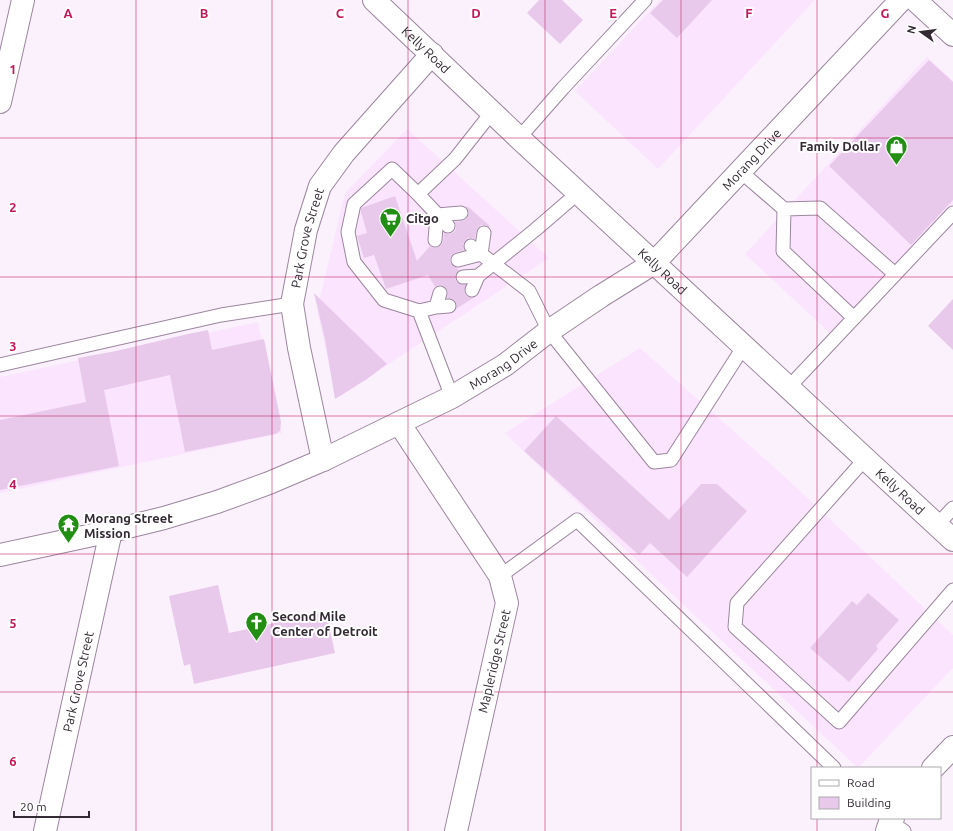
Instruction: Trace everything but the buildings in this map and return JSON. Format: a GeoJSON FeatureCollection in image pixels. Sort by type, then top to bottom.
{"type":"FeatureCollection","features":[{"type":"Feature","properties":{"kind":"street"},"geometry":{"type":"LineString","coordinates":[[0,102],[23,0]]}},
{"type":"Feature","properties":{"kind":"street","name":"Kelly Road"},"geometry":{"type":"LineString","coordinates":[[374,0],[519,138],[953,540]]}},
{"type":"Feature","properties":{"kind":"street","name":"Morang Drive"},"geometry":{"type":"LineString","coordinates":[[0,555],[164,518],[217,502],[269,483],[323,460],[452,397],[505,365],[550,331],[601,296],[654,263],[901,0]]}},
{"type":"Feature","properties":{"kind":"street"},"geometry":{"type":"LineString","coordinates":[[915,0],[953,35]]}},
{"type":"Feature","properties":{"kind":"street","name":"Park Grove Street"},"geometry":{"type":"LineString","coordinates":[[323,460],[299,348],[292,304],[306,230],[320,186],[344,153],[432,54]]}},
{"type":"Feature","properties":{"kind":"street","name":"Mapleridge Street"},"geometry":{"type":"LineString","coordinates":[[399,423],[500,576],[507,603],[456,831]]}},
{"type":"Feature","properties":{"kind":"street","name":"Park Grove Street"},"geometry":{"type":"LineString","coordinates":[[45,831],[111,531]]}},
{"type":"Feature","properties":{"kind":"street"},"geometry":{"type":"LineString","coordinates":[[934,767],[953,747]]}},
{"type":"Feature","properties":{"kind":"lane"},"geometry":{"type":"LineString","coordinates":[[519,138],[563,88],[645,0]]}},
{"type":"Feature","properties":{"kind":"lane"},"geometry":{"type":"LineString","coordinates":[[418,194],[455,159],[492,112]]}},
{"type":"Feature","properties":{"kind":"lane"},"geometry":{"type":"LineString","coordinates":[[440,294],[442,307],[419,311],[384,300],[354,262],[348,232],[354,204],[392,169],[448,226]]}},
{"type":"Feature","properties":{"kind":"lane"},"geometry":{"type":"LineString","coordinates":[[740,171],[784,209],[820,208],[895,274]]}},
{"type":"Feature","properties":{"kind":"lane"},"geometry":{"type":"LineString","coordinates":[[472,290],[478,276],[578,193]]}},
{"type":"Feature","properties":{"kind":"lane"},"geometry":{"type":"LineString","coordinates":[[784,209],[784,251],[854,318]]}},
{"type":"Feature","properties":{"kind":"lane"},"geometry":{"type":"LineString","coordinates":[[437,215],[461,213]]}},
{"type":"Feature","properties":{"kind":"lane"},"geometry":{"type":"LineString","coordinates":[[788,388],[953,213]]}},
{"type":"Feature","properties":{"kind":"lane"},"geometry":{"type":"LineString","coordinates":[[435,240],[437,215]]}},
{"type":"Feature","properties":{"kind":"lane"},"geometry":{"type":"LineString","coordinates":[[458,260],[476,250],[484,233]]}},
{"type":"Feature","properties":{"kind":"lane"},"geometry":{"type":"LineString","coordinates":[[476,250],[530,291],[550,331],[654,462],[671,460],[744,346]]}},
{"type":"Feature","properties":{"kind":"lane"},"geometry":{"type":"LineString","coordinates":[[463,277],[478,276]]}},
{"type":"Feature","properties":{"kind":"lane"},"geometry":{"type":"LineString","coordinates":[[0,365],[221,314],[292,304]]}},
{"type":"Feature","properties":{"kind":"lane"},"geometry":{"type":"LineString","coordinates":[[419,311],[452,397]]}},
{"type":"Feature","properties":{"kind":"lane"},"geometry":{"type":"LineString","coordinates":[[865,459],[737,602],[735,627],[839,722],[953,590]]}},
{"type":"Feature","properties":{"kind":"lane"},"geometry":{"type":"LineString","coordinates":[[937,525],[953,508]]}},
{"type":"Feature","properties":{"kind":"lane"},"geometry":{"type":"LineString","coordinates":[[500,576],[577,520],[833,767]]}},
{"type":"Feature","properties":{"kind":"shaded area"},"geometry":{"type":"Polygon","coordinates":[[[660,0],[815,0],[658,169],[575,91],[660,0]]]}},
{"type":"Feature","properties":{"kind":"shaded area"},"geometry":{"type":"Polygon","coordinates":[[[927,57],[953,81],[953,204],[832,335],[745,254],[927,57]]]}},
{"type":"Feature","properties":{"kind":"shaded area"},"geometry":{"type":"Polygon","coordinates":[[[407,129],[549,258],[339,397],[336,397],[317,310],[345,193],[407,129]]]}},
{"type":"Feature","properties":{"kind":"shaded area"},"geometry":{"type":"Polygon","coordinates":[[[258,322],[282,433],[0,493],[0,377],[258,322]]]}},
{"type":"Feature","properties":{"kind":"shaded area"},"geometry":{"type":"Polygon","coordinates":[[[640,348],[784,476],[953,635],[953,668],[859,767],[857,767],[675,597],[505,433],[640,348]]]}},
{"type":"Feature","properties":{"kind":"place","name":"Family Dollar"},"geometry":{"type":"Point","coordinates":[896,166]}},
{"type":"Feature","properties":{"kind":"place","name":"Citgo"},"geometry":{"type":"Point","coordinates":[391,238]}},
{"type":"Feature","properties":{"kind":"place","name":"Morang Street Mission"},"geometry":{"type":"Point","coordinates":[69,544]}},
{"type":"Feature","properties":{"kind":"place","name":"Second Mile Center of Detroit"},"geometry":{"type":"Point","coordinates":[256,642]}}]}
